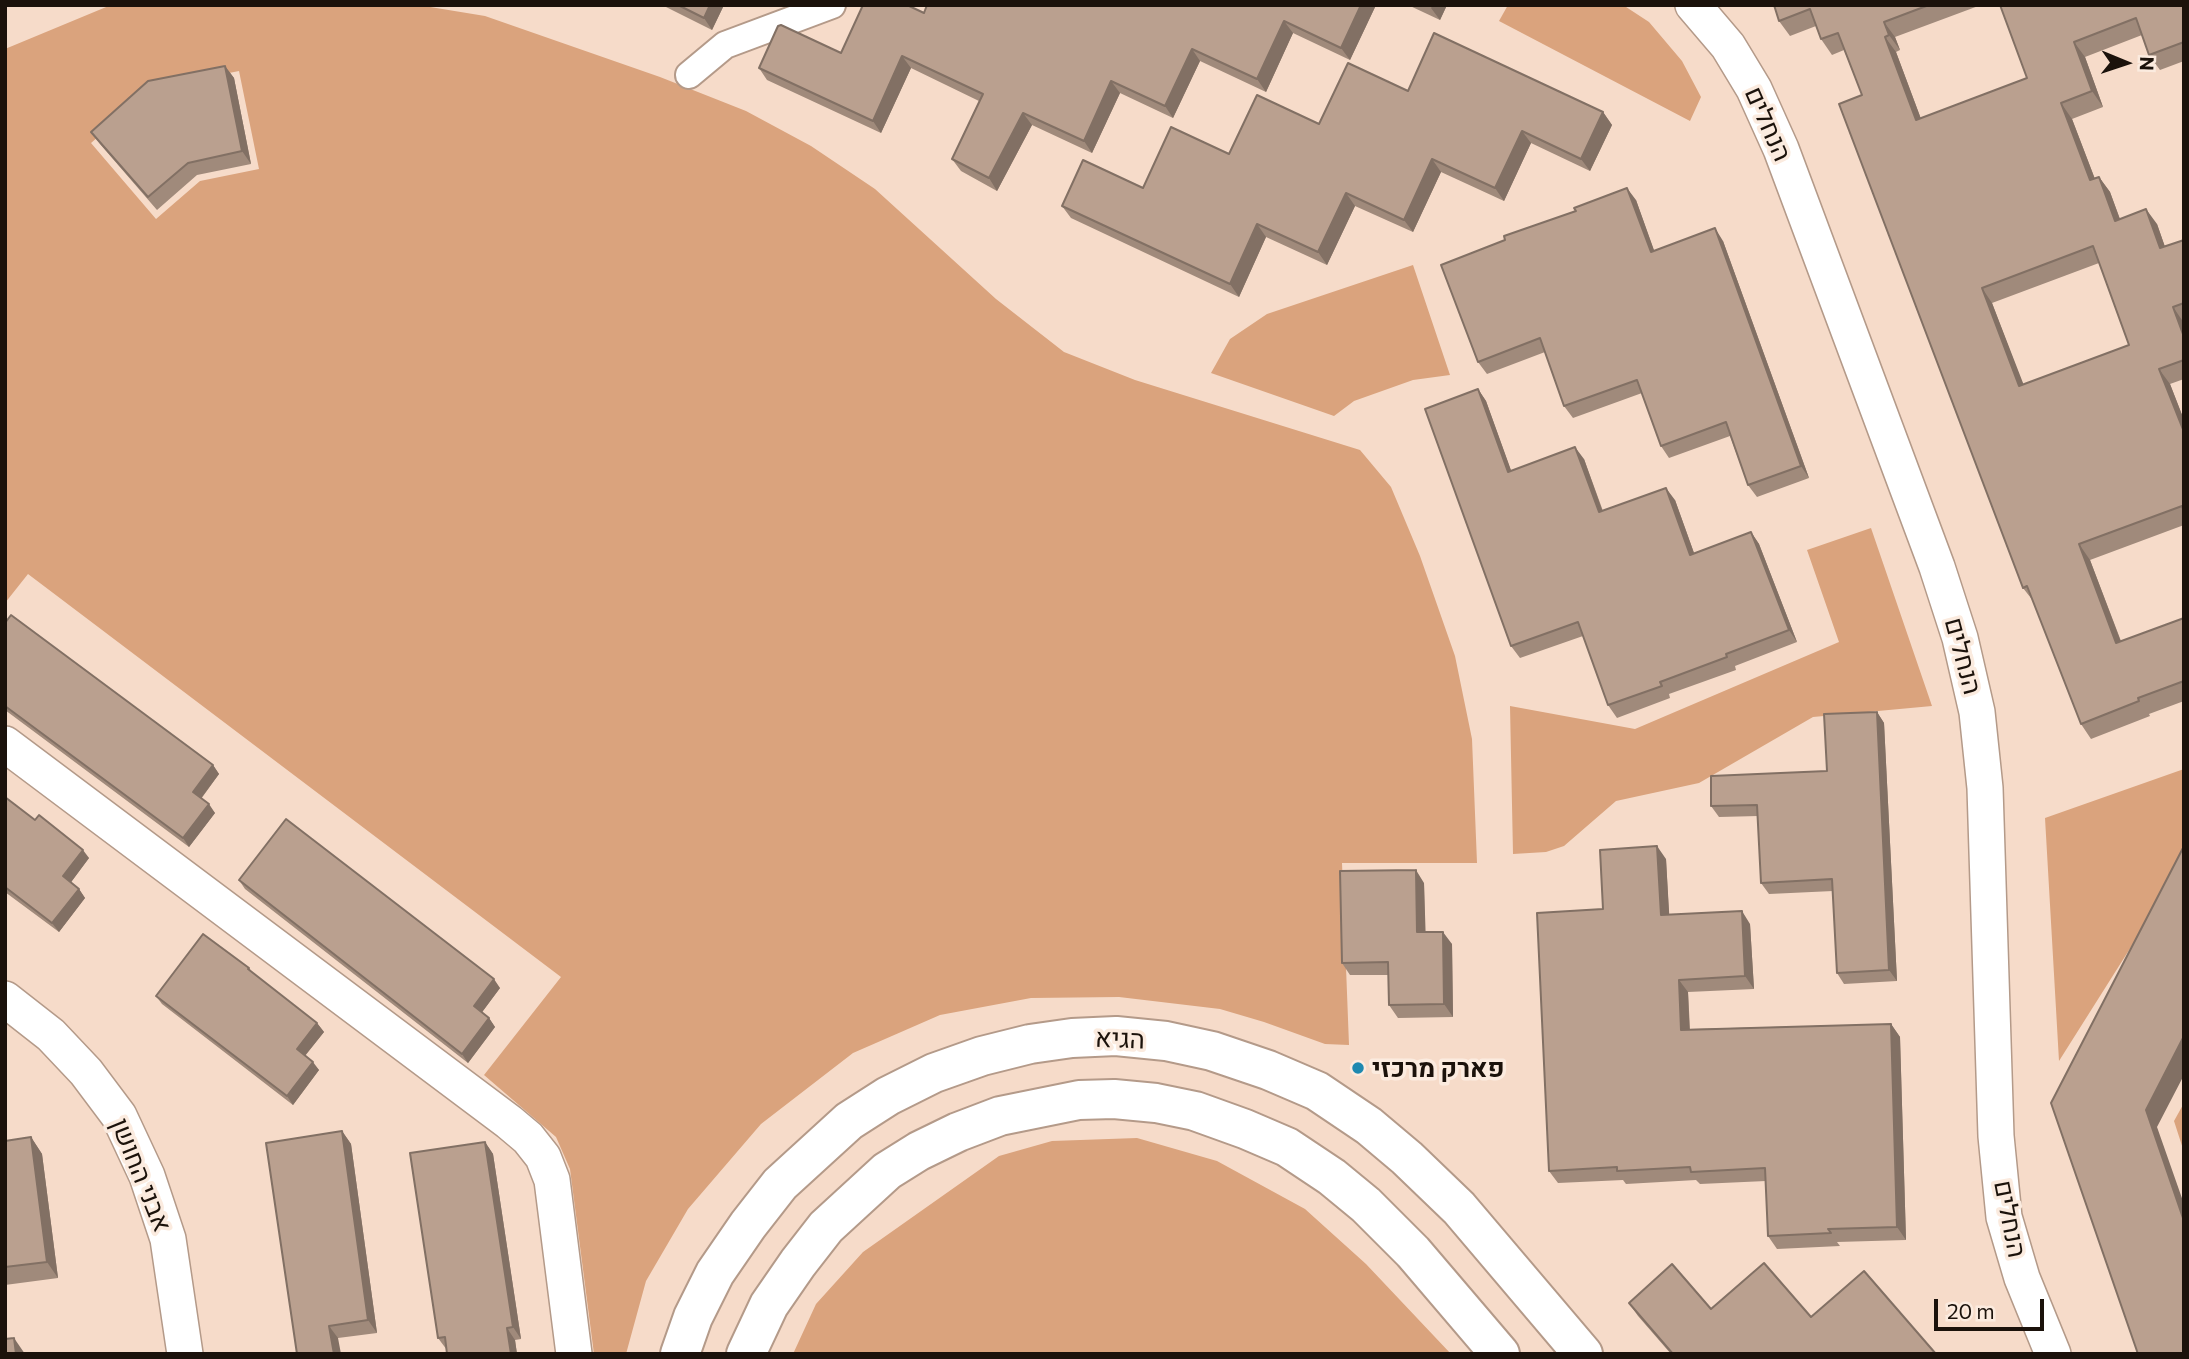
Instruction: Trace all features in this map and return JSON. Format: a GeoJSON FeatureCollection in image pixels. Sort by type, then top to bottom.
{"type":"FeatureCollection","features":[{"type":"Feature","properties":{"kind":"street"},"geometry":{"type":"LineString","coordinates":[[689,75],[725,45],[832,5]]}},
{"type":"Feature","properties":{"kind":"street","name":"הנחלים"},"geometry":{"type":"LineString","coordinates":[[1693,5],[1728,46],[1741,67],[1781,149],[1937,567],[1960,638],[1977,712],[1985,788],[1996,1136],[2004,1217],[2022,1278],[2053,1354]]}},
{"type":"Feature","properties":{"kind":"street"},"geometry":{"type":"LineString","coordinates":[[5,744],[528,1138],[542,1157],[552,1180],[574,1354]]}},
{"type":"Feature","properties":{"kind":"street","name":"אבני החושן"},"geometry":{"type":"LineString","coordinates":[[5,999],[51,1035],[86,1072],[119,1116],[147,1176],[168,1239],[185,1354]]}},
{"type":"Feature","properties":{"kind":"street","name":"הגיא"},"geometry":{"type":"LineString","coordinates":[[680,1354],[693,1317],[715,1273],[748,1225],[780,1184],[849,1121],[934,1073],[982,1056],[1030,1044],[1116,1035],[1200,1048],[1268,1070],[1317,1091],[1368,1126],[1407,1158],[1459,1208],[1583,1354]]}},
{"type":"Feature","properties":{"kind":"street"},"geometry":{"type":"LineString","coordinates":[[746,1354],[769,1305],[798,1263],[826,1227],[887,1171],[919,1151],[958,1132],[1000,1116],[1067,1102],[1114,1099],[1156,1103],[1195,1111],[1287,1147],[1332,1177],[1366,1205],[1413,1252],[1500,1354]]}},
{"type":"Feature","properties":{"kind":"shaded area"},"geometry":{"type":"Polygon","coordinates":[[[111,5],[418,5],[485,16],[660,77],[746,111],[811,146],[875,189],[996,299],[1064,352],[1135,380],[1360,450],[1391,487],[1420,556],[1455,656],[1472,739],[1477,863],[1342,863],[1349,1045],[1325,1044],[1220,1009],[1119,997],[1031,998],[940,1015],[853,1053],[761,1124],[688,1209],[646,1281],[626,1354],[594,1354],[570,1169],[556,1137],[484,1075],[561,977],[28,574],[5,603],[5,49],[111,5]],[[239,71],[154,88],[91,143],[156,219],[200,181],[259,169],[239,71]]]}},
{"type":"Feature","properties":{"kind":"shaded area"},"geometry":{"type":"Polygon","coordinates":[[[1508,5],[1623,5],[1649,22],[1682,61],[1701,97],[1690,121],[1499,21],[1508,5]]]}},
{"type":"Feature","properties":{"kind":"shaded area"},"geometry":{"type":"Polygon","coordinates":[[[1413,265],[1450,375],[1413,380],[1354,401],[1334,416],[1211,373],[1230,339],[1267,314],[1413,265]]]}},
{"type":"Feature","properties":{"kind":"shaded area"},"geometry":{"type":"Polygon","coordinates":[[[1871,528],[1932,706],[1813,717],[1699,783],[1616,801],[1564,846],[1546,852],[1513,854],[1510,706],[1635,729],[1839,642],[1807,550],[1871,528]]]}},
{"type":"Feature","properties":{"kind":"shaded area"},"geometry":{"type":"Polygon","coordinates":[[[2184,769],[2184,863],[2059,1061],[2045,818],[2184,769]]]}},
{"type":"Feature","properties":{"kind":"shaded area"},"geometry":{"type":"Polygon","coordinates":[[[2184,1103],[2184,1152],[2174,1121],[2184,1103]]]}},
{"type":"Feature","properties":{"kind":"shaded area"},"geometry":{"type":"Polygon","coordinates":[[[1137,1138],[1217,1161],[1305,1209],[1366,1264],[1451,1354],[793,1354],[816,1304],[863,1252],[999,1156],[1052,1141],[1137,1138]]]}},
{"type":"Feature","properties":{"kind":"building"},"geometry":{"type":"Polygon","coordinates":[[[678,5],[710,5],[704,18],[678,5]]]}},
{"type":"Feature","properties":{"kind":"building"},"geometry":{"type":"Polygon","coordinates":[[[863,5],[907,5],[924,13],[927,5],[1361,5],[1341,48],[1284,21],[1257,79],[1192,49],[1165,106],[1111,81],[1084,141],[1023,113],[989,178],[952,159],[983,94],[902,56],[873,121],[759,68],[778,26],[781,25],[841,53],[863,5]]]}},
{"type":"Feature","properties":{"kind":"building"},"geometry":{"type":"Polygon","coordinates":[[[1774,5],[1929,5],[1884,22],[1889,35],[1885,37],[1916,120],[2027,78],[2000,5],[2184,5],[2184,42],[2149,55],[2136,18],[2074,42],[2092,91],[2061,103],[2090,180],[2099,177],[2115,221],[2146,209],[2160,248],[2184,240],[2184,303],[2173,307],[2184,337],[2184,360],[2159,369],[2184,432],[2184,512],[2182,506],[2079,544],[2116,643],[2184,618],[2184,681],[2081,724],[2027,586],[2023,588],[1839,104],[1862,95],[1838,33],[1821,39],[1810,9],[1779,21],[1774,5]],[[2093,246],[1982,288],[2019,386],[2129,345],[2093,246]]]}},
{"type":"Feature","properties":{"kind":"building"},"geometry":{"type":"Polygon","coordinates":[[[1434,33],[1603,112],[1581,159],[1522,131],[1495,188],[1432,159],[1404,220],[1346,193],[1318,252],[1257,224],[1230,284],[1062,206],[1083,160],[1143,188],[1171,127],[1229,154],[1257,95],[1319,124],[1348,63],[1408,91],[1434,33]]]}},
{"type":"Feature","properties":{"kind":"building"},"geometry":{"type":"Polygon","coordinates":[[[225,66],[242,151],[188,163],[148,197],[91,132],[148,81],[225,66]]]}},
{"type":"Feature","properties":{"kind":"building"},"geometry":{"type":"Polygon","coordinates":[[[1627,188],[1651,252],[1715,228],[1801,466],[1748,485],[1726,422],[1661,446],[1637,380],[1564,406],[1540,338],[1478,362],[1441,265],[1505,240],[1504,236],[1576,211],[1574,208],[1627,188]]]}},
{"type":"Feature","properties":{"kind":"building"},"geometry":{"type":"Polygon","coordinates":[[[1478,389],[1508,472],[1575,447],[1599,512],[1666,488],[1690,555],[1751,532],[1789,630],[1660,682],[1662,686],[1608,705],[1578,622],[1511,646],[1425,409],[1478,389]]]}},
{"type":"Feature","properties":{"kind":"building"},"geometry":{"type":"Polygon","coordinates":[[[11,615],[213,765],[193,792],[209,804],[183,838],[5,706],[5,623],[11,615]]]}},
{"type":"Feature","properties":{"kind":"building"},"geometry":{"type":"Polygon","coordinates":[[[1877,712],[1889,970],[1837,973],[1832,879],[1761,883],[1757,805],[1711,806],[1711,776],[1827,771],[1824,714],[1877,712]]]}},
{"type":"Feature","properties":{"kind":"building"},"geometry":{"type":"Polygon","coordinates":[[[5,797],[35,820],[39,815],[83,850],[63,876],[79,889],[52,923],[5,887],[5,797]]]}},
{"type":"Feature","properties":{"kind":"building"},"geometry":{"type":"Polygon","coordinates":[[[286,819],[494,979],[474,1006],[489,1018],[462,1054],[239,880],[286,819]]]}},
{"type":"Feature","properties":{"kind":"building"},"geometry":{"type":"Polygon","coordinates":[[[1657,846],[1661,915],[1742,911],[1745,976],[1679,980],[1681,1030],[1891,1024],[1897,1227],[1828,1229],[1831,1233],[1768,1236],[1765,1168],[1691,1172],[1690,1167],[1617,1171],[1617,1167],[1549,1171],[1537,913],[1603,909],[1600,850],[1657,846]]]}},
{"type":"Feature","properties":{"kind":"building"},"geometry":{"type":"Polygon","coordinates":[[[2184,846],[2184,1036],[2146,1110],[2184,1221],[2184,1354],[2138,1354],[2051,1103],[2184,846]]]}},
{"type":"Feature","properties":{"kind":"building"},"geometry":{"type":"Polygon","coordinates":[[[1416,870],[1417,932],[1443,932],[1444,1004],[1389,1005],[1388,962],[1342,963],[1340,871],[1416,870]]]}},
{"type":"Feature","properties":{"kind":"building"},"geometry":{"type":"Polygon","coordinates":[[[203,934],[317,1023],[297,1049],[313,1062],[287,1096],[156,996],[203,934]]]}},
{"type":"Feature","properties":{"kind":"building"},"geometry":{"type":"Polygon","coordinates":[[[342,1131],[368,1320],[329,1326],[334,1354],[297,1354],[266,1143],[342,1131]]]}},
{"type":"Feature","properties":{"kind":"building"},"geometry":{"type":"Polygon","coordinates":[[[31,1137],[47,1262],[5,1267],[5,1141],[31,1137]]]}},
{"type":"Feature","properties":{"kind":"building"},"geometry":{"type":"Polygon","coordinates":[[[485,1142],[513,1327],[507,1328],[511,1354],[447,1354],[445,1337],[438,1338],[410,1153],[485,1142]]]}},
{"type":"Feature","properties":{"kind":"building"},"geometry":{"type":"Polygon","coordinates":[[[1764,1263],[1811,1317],[1864,1271],[1936,1354],[1673,1354],[1629,1303],[1672,1264],[1711,1309],[1764,1263]]]}},
{"type":"Feature","properties":{"kind":"building"},"geometry":{"type":"Polygon","coordinates":[[[14,1338],[16,1354],[5,1354],[5,1339],[14,1338]]]}},
{"type":"Feature","properties":{"kind":"place","name":"פארק מרכזי"},"geometry":{"type":"Point","coordinates":[1358,1068]}}]}
